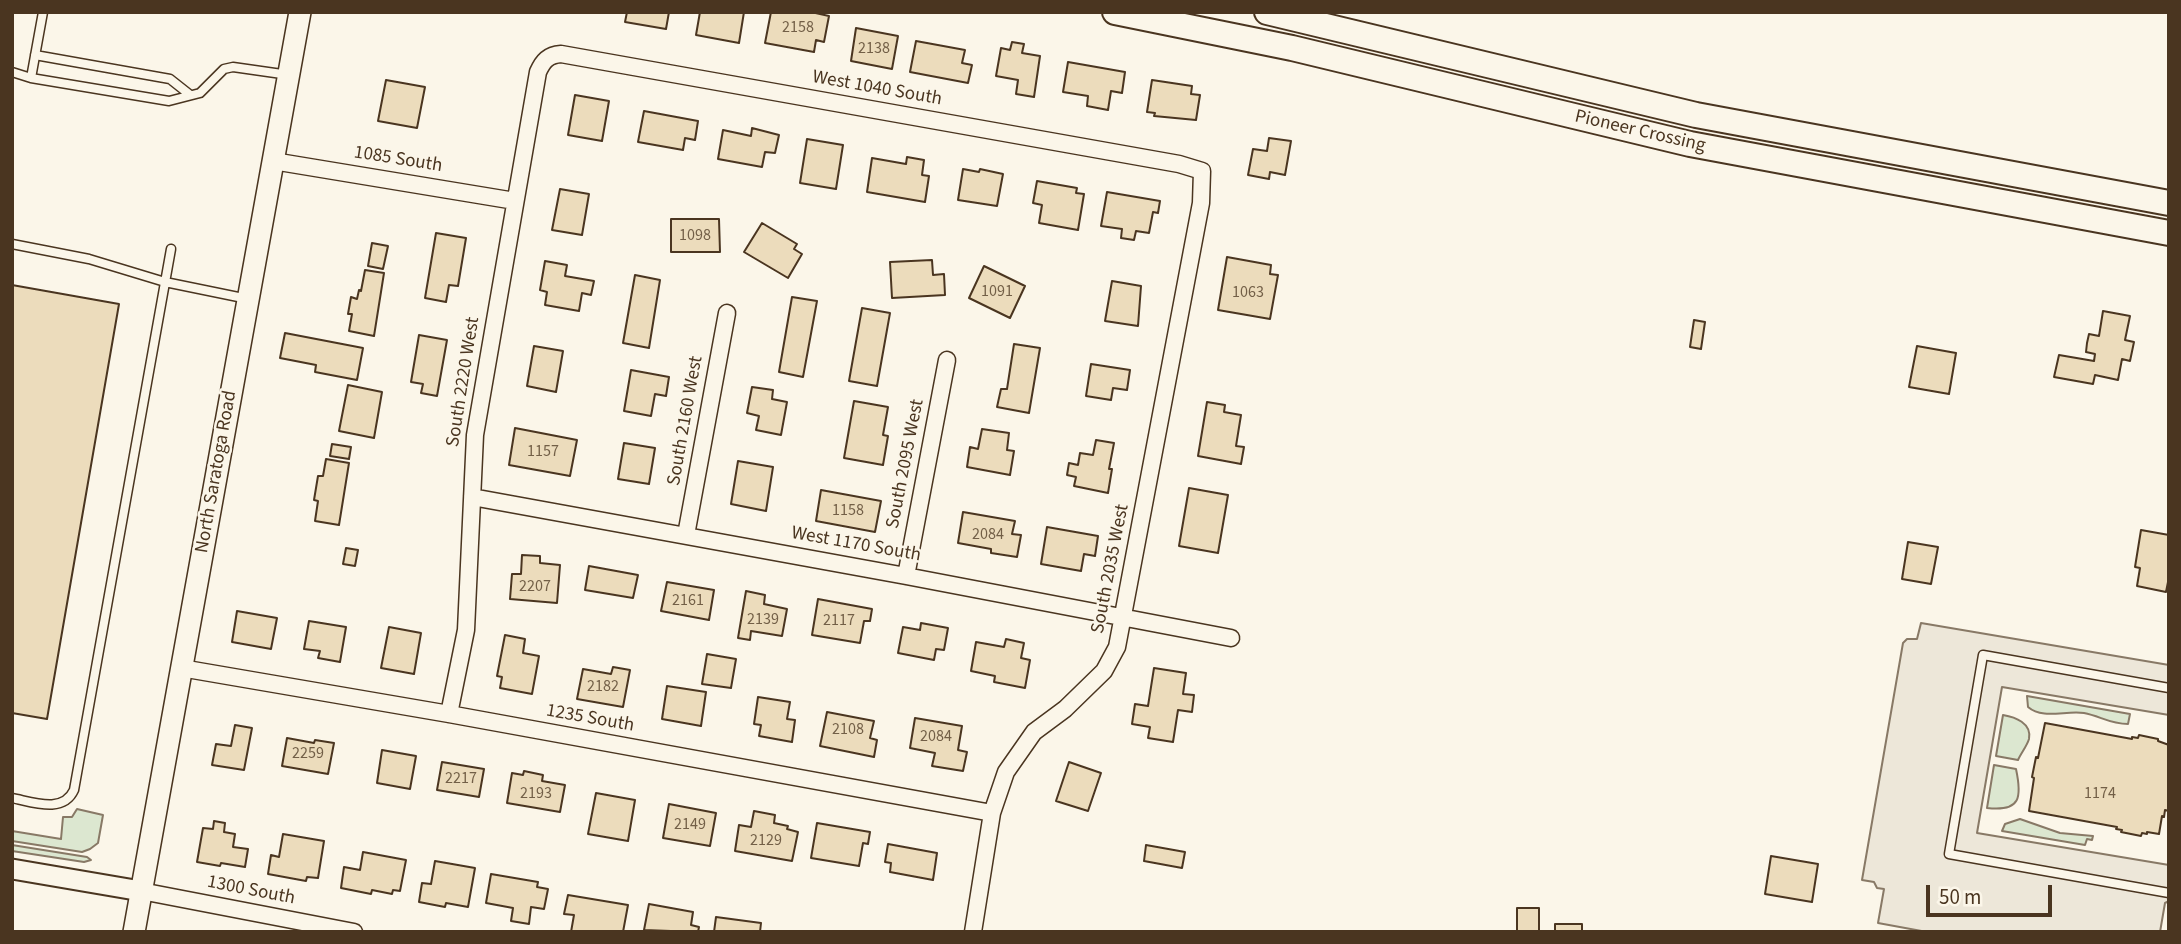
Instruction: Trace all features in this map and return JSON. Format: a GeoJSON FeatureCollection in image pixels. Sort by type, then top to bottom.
{"type":"FeatureCollection","features":[{"type":"Feature","properties":{"kind":"highway","name":"Pioneer Crossing"},"geometry":{"type":"LineString","coordinates":[[1115,12],[1280,46],[1690,144],[2169,233]]}},
{"type":"Feature","properties":{"kind":"highway","name":"Pioneer Crossing"},"geometry":{"type":"LineString","coordinates":[[1267,12],[1696,115],[2169,203]]}},
{"type":"Feature","properties":{"kind":"main road","name":"North Saratoga Road"},"geometry":{"type":"LineString","coordinates":[[134,932],[300,12]]}},
{"type":"Feature","properties":{"kind":"street","name":"West 1040 South"},"geometry":{"type":"LineString","coordinates":[[545,60],[561,54],[1179,164],[1202,171]]}},
{"type":"Feature","properties":{"kind":"street","name":"South 2220 West"},"geometry":{"type":"LineString","coordinates":[[449,714],[466,630],[475,435],[538,72],[545,60]]}},
{"type":"Feature","properties":{"kind":"street","name":"1085 South"},"geometry":{"type":"LineString","coordinates":[[274,161],[516,201]]}},
{"type":"Feature","properties":{"kind":"street","name":"South 2035 West"},"geometry":{"type":"LineString","coordinates":[[973,932],[992,813],[1006,772],[1034,732],[1065,709],[1104,671],[1117,647],[1201,203],[1202,171]]}},
{"type":"Feature","properties":{"kind":"street","name":"South 2160 West"},"geometry":{"type":"LineString","coordinates":[[686,535],[727,313]]}},
{"type":"Feature","properties":{"kind":"street","name":"South 2095 West"},"geometry":{"type":"LineString","coordinates":[[906,576],[947,360]]}},
{"type":"Feature","properties":{"kind":"street","name":"West 1170 South"},"geometry":{"type":"LineString","coordinates":[[472,497],[1231,638]]}},
{"type":"Feature","properties":{"kind":"street","name":"1235 South"},"geometry":{"type":"LineString","coordinates":[[181,668],[992,813]]}},
{"type":"Feature","properties":{"kind":"street"},"geometry":{"type":"LineString","coordinates":[[12,869],[141,891]]}},
{"type":"Feature","properties":{"kind":"street","name":"1300 South"},"geometry":{"type":"LineString","coordinates":[[141,891],[355,932]]}},
{"type":"Feature","properties":{"kind":"lane"},"geometry":{"type":"LineString","coordinates":[[31,78],[43,12]]}},
{"type":"Feature","properties":{"kind":"lane"},"geometry":{"type":"LineString","coordinates":[[35,55],[170,79],[189,94]]}},
{"type":"Feature","properties":{"kind":"lane"},"geometry":{"type":"LineString","coordinates":[[12,72],[31,78],[169,100],[201,93],[224,69],[233,67],[289,75]]}},
{"type":"Feature","properties":{"kind":"lane"},"geometry":{"type":"LineString","coordinates":[[12,244],[89,259],[165,282],[248,299]]}},
{"type":"Feature","properties":{"kind":"lane"},"geometry":{"type":"LineString","coordinates":[[12,798],[57,805],[68,799],[74,790],[171,249]]}},
{"type":"Feature","properties":{"kind":"lane"},"geometry":{"type":"LineString","coordinates":[[2169,688],[1983,655],[1949,854],[2169,893]]}},
{"type":"Feature","properties":{"kind":"green space"},"geometry":{"type":"Polygon","coordinates":[[[2027,696],[2130,714],[2128,724],[2077,712],[2041,713],[2028,707],[2027,696]]]}},
{"type":"Feature","properties":{"kind":"green space"},"geometry":{"type":"Polygon","coordinates":[[[2003,715],[2017,719],[2028,729],[2029,739],[2018,760],[1996,756],[2003,715]]]}},
{"type":"Feature","properties":{"kind":"green space"},"geometry":{"type":"Polygon","coordinates":[[[1994,765],[2016,769],[2018,795],[2013,805],[2007,808],[1987,808],[1994,765]]]}},
{"type":"Feature","properties":{"kind":"green space"},"geometry":{"type":"Polygon","coordinates":[[[77,809],[103,815],[98,843],[90,849],[82,852],[12,841],[12,831],[61,839],[63,817],[72,817],[77,809]]]}},
{"type":"Feature","properties":{"kind":"green space"},"geometry":{"type":"Polygon","coordinates":[[[2020,819],[2060,833],[2093,836],[2092,840],[2087,839],[2085,845],[2002,831],[2005,824],[2020,819]]]}},
{"type":"Feature","properties":{"kind":"green space"},"geometry":{"type":"Polygon","coordinates":[[[12,845],[87,857],[91,860],[84,862],[12,851],[12,845]]]}},
{"type":"Feature","properties":{"kind":"shaded area"},"geometry":{"type":"Polygon","coordinates":[[[1921,623],[2169,665],[2169,715],[2002,687],[1977,833],[2169,865],[2169,901],[2165,903],[2160,932],[1927,932],[1878,923],[1884,889],[1877,888],[1874,882],[1862,880],[1903,643],[1907,639],[1917,639],[1921,623]]]}},
{"type":"Feature","properties":{"kind":"building"},"geometry":{"type":"Polygon","coordinates":[[[627,12],[669,12],[666,29],[625,22],[627,12]]]}},
{"type":"Feature","properties":{"kind":"building"},"geometry":{"type":"Polygon","coordinates":[[[700,12],[744,12],[739,43],[696,35],[700,12]]]}},
{"type":"Feature","properties":{"kind":"building"},"geometry":{"type":"Polygon","coordinates":[[[771,12],[811,12],[829,16],[824,42],[816,40],[814,52],[765,43],[771,12]]]}},
{"type":"Feature","properties":{"kind":"building"},"geometry":{"type":"Polygon","coordinates":[[[856,28],[898,36],[892,69],[851,61],[856,28]]]}},
{"type":"Feature","properties":{"kind":"building"},"geometry":{"type":"Polygon","coordinates":[[[916,41],[965,50],[962,63],[972,65],[968,83],[910,72],[916,41]]]}},
{"type":"Feature","properties":{"kind":"building"},"geometry":{"type":"Polygon","coordinates":[[[1012,42],[1024,44],[1022,53],[1040,56],[1034,97],[1016,94],[1018,80],[996,76],[1001,48],[1010,50],[1012,42]]]}},
{"type":"Feature","properties":{"kind":"building"},"geometry":{"type":"Polygon","coordinates":[[[1068,62],[1125,72],[1122,93],[1111,91],[1108,110],[1087,106],[1088,96],[1063,92],[1068,62]]]}},
{"type":"Feature","properties":{"kind":"building"},"geometry":{"type":"Polygon","coordinates":[[[386,80],[425,87],[417,128],[378,121],[386,80]]]}},
{"type":"Feature","properties":{"kind":"building"},"geometry":{"type":"Polygon","coordinates":[[[1152,80],[1192,86],[1191,94],[1200,95],[1196,120],[1154,116],[1155,113],[1147,112],[1152,80]]]}},
{"type":"Feature","properties":{"kind":"building"},"geometry":{"type":"Polygon","coordinates":[[[575,95],[609,101],[602,141],[568,135],[575,95]]]}},
{"type":"Feature","properties":{"kind":"building"},"geometry":{"type":"Polygon","coordinates":[[[644,111],[698,121],[695,140],[685,138],[683,150],[638,142],[644,111]]]}},
{"type":"Feature","properties":{"kind":"building"},"geometry":{"type":"Polygon","coordinates":[[[752,128],[779,135],[775,153],[765,152],[762,167],[718,159],[723,130],[751,136],[752,128]]]}},
{"type":"Feature","properties":{"kind":"building"},"geometry":{"type":"Polygon","coordinates":[[[1269,138],[1291,141],[1285,175],[1270,172],[1269,179],[1248,175],[1253,149],[1267,151],[1269,138]]]}},
{"type":"Feature","properties":{"kind":"building"},"geometry":{"type":"Polygon","coordinates":[[[807,139],[843,145],[836,189],[800,183],[807,139]]]}},
{"type":"Feature","properties":{"kind":"building"},"geometry":{"type":"Polygon","coordinates":[[[907,157],[924,160],[922,175],[929,176],[925,202],[867,192],[872,158],[906,164],[907,157]]]}},
{"type":"Feature","properties":{"kind":"building"},"geometry":{"type":"Polygon","coordinates":[[[963,169],[979,172],[980,169],[1003,174],[997,206],[958,200],[963,169]]]}},
{"type":"Feature","properties":{"kind":"building"},"geometry":{"type":"Polygon","coordinates":[[[1037,181],[1077,188],[1076,193],[1084,194],[1078,230],[1039,223],[1042,205],[1033,203],[1037,181]]]}},
{"type":"Feature","properties":{"kind":"building"},"geometry":{"type":"Polygon","coordinates":[[[560,189],[589,194],[582,235],[552,230],[560,189]]]}},
{"type":"Feature","properties":{"kind":"building"},"geometry":{"type":"Polygon","coordinates":[[[1107,192],[1160,201],[1158,213],[1153,212],[1149,233],[1136,231],[1134,240],[1121,238],[1122,229],[1101,226],[1107,192]]]}},
{"type":"Feature","properties":{"kind":"building"},"geometry":{"type":"Polygon","coordinates":[[[671,219],[719,219],[720,252],[671,252],[671,219]]]}},
{"type":"Feature","properties":{"kind":"building"},"geometry":{"type":"Polygon","coordinates":[[[762,223],[797,244],[794,249],[802,254],[788,278],[744,252],[762,223]]]}},
{"type":"Feature","properties":{"kind":"building"},"geometry":{"type":"Polygon","coordinates":[[[436,233],[466,238],[458,286],[449,285],[446,302],[425,298],[436,233]]]}},
{"type":"Feature","properties":{"kind":"building"},"geometry":{"type":"Polygon","coordinates":[[[372,243],[388,246],[383,269],[368,266],[372,243]]]}},
{"type":"Feature","properties":{"kind":"building"},"geometry":{"type":"Polygon","coordinates":[[[1227,257],[1271,265],[1270,274],[1278,275],[1270,319],[1218,310],[1227,257]]]}},
{"type":"Feature","properties":{"kind":"building"},"geometry":{"type":"Polygon","coordinates":[[[932,260],[933,275],[944,274],[945,295],[892,298],[890,262],[932,260]]]}},
{"type":"Feature","properties":{"kind":"building"},"geometry":{"type":"Polygon","coordinates":[[[545,261],[567,265],[565,276],[594,281],[591,295],[582,293],[579,311],[545,305],[547,292],[540,290],[545,261]]]}},
{"type":"Feature","properties":{"kind":"building"},"geometry":{"type":"Polygon","coordinates":[[[984,266],[1025,286],[1010,318],[969,298],[984,266]]]}},
{"type":"Feature","properties":{"kind":"building"},"geometry":{"type":"Polygon","coordinates":[[[365,270],[384,273],[374,336],[349,331],[351,297],[357,299],[365,270]]]}},
{"type":"Feature","properties":{"kind":"building"},"geometry":{"type":"Polygon","coordinates":[[[635,275],[660,280],[649,348],[623,343],[635,275]]]}},
{"type":"Feature","properties":{"kind":"building"},"geometry":{"type":"Polygon","coordinates":[[[1112,281],[1141,286],[1138,326],[1105,321],[1112,281]]]}},
{"type":"Feature","properties":{"kind":"building"},"geometry":{"type":"Polygon","coordinates":[[[12,285],[119,304],[47,719],[12,713],[12,285]]]}},
{"type":"Feature","properties":{"kind":"building"},"geometry":{"type":"Polygon","coordinates":[[[792,297],[817,301],[803,377],[779,372],[792,297]]]}},
{"type":"Feature","properties":{"kind":"building"},"geometry":{"type":"Polygon","coordinates":[[[862,308],[890,313],[877,386],[849,381],[862,308]]]}},
{"type":"Feature","properties":{"kind":"building"},"geometry":{"type":"Polygon","coordinates":[[[2103,311],[2130,316],[2125,340],[2134,342],[2130,361],[2122,359],[2118,380],[2095,375],[2093,384],[2054,377],[2059,355],[2094,361],[2095,354],[2086,352],[2087,343],[2089,334],[2099,336],[2103,311]]]}},
{"type":"Feature","properties":{"kind":"building"},"geometry":{"type":"Polygon","coordinates":[[[1694,320],[1705,322],[1701,349],[1690,347],[1694,320]]]}},
{"type":"Feature","properties":{"kind":"building"},"geometry":{"type":"Polygon","coordinates":[[[285,333],[363,348],[357,380],[315,372],[316,365],[280,358],[285,333]]]}},
{"type":"Feature","properties":{"kind":"building"},"geometry":{"type":"Polygon","coordinates":[[[419,335],[447,340],[437,396],[421,393],[423,384],[411,382],[419,335]]]}},
{"type":"Feature","properties":{"kind":"building"},"geometry":{"type":"Polygon","coordinates":[[[1014,344],[1040,348],[1029,413],[997,407],[1001,389],[1007,389],[1014,344]]]}},
{"type":"Feature","properties":{"kind":"building"},"geometry":{"type":"Polygon","coordinates":[[[534,346],[563,351],[556,392],[527,386],[534,346]]]}},
{"type":"Feature","properties":{"kind":"building"},"geometry":{"type":"Polygon","coordinates":[[[1917,346],[1956,353],[1949,394],[1909,387],[1917,346]]]}},
{"type":"Feature","properties":{"kind":"building"},"geometry":{"type":"Polygon","coordinates":[[[1091,364],[1130,370],[1127,390],[1113,388],[1111,400],[1086,396],[1091,364]]]}},
{"type":"Feature","properties":{"kind":"building"},"geometry":{"type":"Polygon","coordinates":[[[631,370],[669,377],[666,396],[655,394],[651,416],[624,411],[631,370]]]}},
{"type":"Feature","properties":{"kind":"building"},"geometry":{"type":"Polygon","coordinates":[[[348,385],[382,392],[374,438],[339,431],[348,385]]]}},
{"type":"Feature","properties":{"kind":"building"},"geometry":{"type":"Polygon","coordinates":[[[752,387],[773,390],[772,399],[787,402],[781,435],[756,430],[759,416],[747,413],[752,387]]]}},
{"type":"Feature","properties":{"kind":"building"},"geometry":{"type":"Polygon","coordinates":[[[854,401],[888,407],[883,435],[888,436],[883,465],[844,458],[854,401]]]}},
{"type":"Feature","properties":{"kind":"building"},"geometry":{"type":"Polygon","coordinates":[[[1207,402],[1225,405],[1224,412],[1241,415],[1236,446],[1244,447],[1241,464],[1198,456],[1207,402]]]}},
{"type":"Feature","properties":{"kind":"building"},"geometry":{"type":"Polygon","coordinates":[[[515,428],[577,440],[570,476],[509,465],[515,428]]]}},
{"type":"Feature","properties":{"kind":"building"},"geometry":{"type":"Polygon","coordinates":[[[982,429],[1009,433],[1007,450],[1014,451],[1010,475],[967,467],[970,447],[978,449],[982,429]]]}},
{"type":"Feature","properties":{"kind":"building"},"geometry":{"type":"Polygon","coordinates":[[[1096,440],[1114,443],[1108,493],[1074,486],[1076,477],[1067,475],[1069,463],[1078,465],[1080,453],[1093,455],[1096,440]]]}},
{"type":"Feature","properties":{"kind":"building"},"geometry":{"type":"Polygon","coordinates":[[[624,443],[655,448],[649,484],[618,479],[624,443]]]}},
{"type":"Feature","properties":{"kind":"building"},"geometry":{"type":"Polygon","coordinates":[[[332,444],[351,447],[349,459],[330,456],[332,444]]]}},
{"type":"Feature","properties":{"kind":"building"},"geometry":{"type":"Polygon","coordinates":[[[326,459],[349,463],[339,525],[315,521],[318,501],[314,500],[318,476],[323,476],[326,459]]]}},
{"type":"Feature","properties":{"kind":"building"},"geometry":{"type":"Polygon","coordinates":[[[738,461],[773,467],[766,511],[731,504],[738,461]]]}},
{"type":"Feature","properties":{"kind":"building"},"geometry":{"type":"Polygon","coordinates":[[[1189,488],[1228,495],[1218,553],[1179,546],[1189,488]]]}},
{"type":"Feature","properties":{"kind":"building"},"geometry":{"type":"Polygon","coordinates":[[[821,490],[881,501],[875,532],[816,521],[821,490]]]}},
{"type":"Feature","properties":{"kind":"building"},"geometry":{"type":"Polygon","coordinates":[[[963,512],[1015,521],[1012,534],[1021,535],[1017,557],[991,553],[991,549],[958,543],[963,512]]]}},
{"type":"Feature","properties":{"kind":"building"},"geometry":{"type":"Polygon","coordinates":[[[1047,527],[1098,536],[1095,556],[1084,554],[1081,571],[1041,564],[1047,527]]]}},
{"type":"Feature","properties":{"kind":"building"},"geometry":{"type":"Polygon","coordinates":[[[2141,530],[2169,535],[2169,577],[2166,592],[2137,586],[2140,568],[2135,567],[2141,530]]]}},
{"type":"Feature","properties":{"kind":"building"},"geometry":{"type":"Polygon","coordinates":[[[1908,542],[1938,547],[1931,584],[1902,579],[1908,542]]]}},
{"type":"Feature","properties":{"kind":"building"},"geometry":{"type":"Polygon","coordinates":[[[346,548],[358,550],[355,566],[343,564],[346,548]]]}},
{"type":"Feature","properties":{"kind":"building"},"geometry":{"type":"Polygon","coordinates":[[[522,555],[540,556],[540,563],[560,565],[557,603],[510,599],[512,574],[521,574],[522,555]]]}},
{"type":"Feature","properties":{"kind":"building"},"geometry":{"type":"Polygon","coordinates":[[[589,566],[638,575],[633,598],[585,590],[589,566]]]}},
{"type":"Feature","properties":{"kind":"building"},"geometry":{"type":"Polygon","coordinates":[[[667,582],[714,590],[709,620],[661,611],[667,582]]]}},
{"type":"Feature","properties":{"kind":"building"},"geometry":{"type":"Polygon","coordinates":[[[746,591],[765,595],[764,604],[787,609],[782,636],[751,631],[750,640],[738,638],[746,591]]]}},
{"type":"Feature","properties":{"kind":"building"},"geometry":{"type":"Polygon","coordinates":[[[818,599],[872,609],[870,621],[864,621],[860,643],[812,635],[818,599]]]}},
{"type":"Feature","properties":{"kind":"building"},"geometry":{"type":"Polygon","coordinates":[[[237,611],[277,618],[271,649],[232,642],[237,611]]]}},
{"type":"Feature","properties":{"kind":"building"},"geometry":{"type":"Polygon","coordinates":[[[309,621],[346,627],[340,662],[318,658],[320,651],[304,649],[309,621]]]}},
{"type":"Feature","properties":{"kind":"building"},"geometry":{"type":"Polygon","coordinates":[[[921,623],[948,628],[944,650],[936,649],[934,660],[898,653],[903,627],[920,630],[921,623]]]}},
{"type":"Feature","properties":{"kind":"building"},"geometry":{"type":"Polygon","coordinates":[[[389,627],[421,633],[414,674],[381,668],[389,627]]]}},
{"type":"Feature","properties":{"kind":"building"},"geometry":{"type":"Polygon","coordinates":[[[505,635],[525,639],[523,653],[539,656],[532,694],[500,688],[502,677],[497,676],[505,635]]]}},
{"type":"Feature","properties":{"kind":"building"},"geometry":{"type":"Polygon","coordinates":[[[1006,639],[1024,643],[1021,658],[1030,660],[1025,688],[994,682],[995,676],[971,671],[976,642],[1004,647],[1006,639]]]}},
{"type":"Feature","properties":{"kind":"building"},"geometry":{"type":"Polygon","coordinates":[[[707,654],[736,659],[731,688],[702,684],[707,654]]]}},
{"type":"Feature","properties":{"kind":"building"},"geometry":{"type":"Polygon","coordinates":[[[613,667],[630,670],[623,707],[577,699],[583,669],[611,674],[613,667]]]}},
{"type":"Feature","properties":{"kind":"building"},"geometry":{"type":"Polygon","coordinates":[[[1154,668],[1186,673],[1183,694],[1194,695],[1192,712],[1178,710],[1173,742],[1148,738],[1150,727],[1132,724],[1135,704],[1148,706],[1154,668]]]}},
{"type":"Feature","properties":{"kind":"building"},"geometry":{"type":"Polygon","coordinates":[[[667,686],[706,692],[701,726],[662,719],[667,686]]]}},
{"type":"Feature","properties":{"kind":"building"},"geometry":{"type":"Polygon","coordinates":[[[758,697],[790,702],[787,719],[795,720],[792,742],[759,736],[761,725],[754,724],[758,697]]]}},
{"type":"Feature","properties":{"kind":"building"},"geometry":{"type":"Polygon","coordinates":[[[827,712],[874,721],[870,738],[877,740],[874,757],[820,746],[827,712]]]}},
{"type":"Feature","properties":{"kind":"building"},"geometry":{"type":"Polygon","coordinates":[[[915,718],[962,726],[958,750],[967,752],[963,771],[932,766],[935,753],[910,748],[915,718]]]}},
{"type":"Feature","properties":{"kind":"building"},"geometry":{"type":"Polygon","coordinates":[[[2045,723],[2132,739],[2138,738],[2139,735],[2158,739],[2169,745],[2169,811],[2165,810],[2164,817],[2162,816],[2159,834],[2147,832],[2141,836],[2121,832],[2117,827],[2029,811],[2032,777],[2045,723]]]}},
{"type":"Feature","properties":{"kind":"building"},"geometry":{"type":"Polygon","coordinates":[[[235,725],[252,728],[244,770],[212,765],[216,744],[231,746],[235,725]]]}},
{"type":"Feature","properties":{"kind":"building"},"geometry":{"type":"Polygon","coordinates":[[[287,738],[314,743],[315,740],[334,743],[328,774],[282,766],[287,738]]]}},
{"type":"Feature","properties":{"kind":"building"},"geometry":{"type":"Polygon","coordinates":[[[382,750],[416,756],[410,789],[377,783],[382,750]]]}},
{"type":"Feature","properties":{"kind":"building"},"geometry":{"type":"Polygon","coordinates":[[[442,762],[484,769],[479,797],[437,790],[442,762]]]}},
{"type":"Feature","properties":{"kind":"building"},"geometry":{"type":"Polygon","coordinates":[[[1069,762],[1101,773],[1088,811],[1056,801],[1069,762]]]}},
{"type":"Feature","properties":{"kind":"building"},"geometry":{"type":"Polygon","coordinates":[[[524,771],[543,775],[542,781],[565,785],[560,812],[507,803],[512,773],[523,775],[524,771]]]}},
{"type":"Feature","properties":{"kind":"building"},"geometry":{"type":"Polygon","coordinates":[[[596,793],[635,800],[628,841],[588,834],[596,793]]]}},
{"type":"Feature","properties":{"kind":"building"},"geometry":{"type":"Polygon","coordinates":[[[669,804],[716,813],[710,846],[663,838],[669,804]]]}},
{"type":"Feature","properties":{"kind":"building"},"geometry":{"type":"Polygon","coordinates":[[[754,811],[775,815],[774,823],[788,826],[787,829],[798,832],[792,861],[735,851],[739,825],[751,827],[754,811]]]}},
{"type":"Feature","properties":{"kind":"building"},"geometry":{"type":"Polygon","coordinates":[[[214,821],[225,823],[224,832],[235,834],[233,847],[248,849],[245,867],[197,862],[203,828],[213,829],[214,821]]]}},
{"type":"Feature","properties":{"kind":"building"},"geometry":{"type":"Polygon","coordinates":[[[817,823],[870,832],[868,844],[863,843],[859,866],[811,858],[817,823]]]}},
{"type":"Feature","properties":{"kind":"building"},"geometry":{"type":"Polygon","coordinates":[[[283,834],[324,841],[318,878],[307,877],[306,881],[268,874],[271,855],[279,857],[283,834]]]}},
{"type":"Feature","properties":{"kind":"building"},"geometry":{"type":"Polygon","coordinates":[[[888,844],[937,853],[933,880],[890,872],[891,863],[885,862],[888,844]]]}},
{"type":"Feature","properties":{"kind":"building"},"geometry":{"type":"Polygon","coordinates":[[[1146,845],[1185,852],[1182,868],[1144,861],[1146,845]]]}},
{"type":"Feature","properties":{"kind":"building"},"geometry":{"type":"Polygon","coordinates":[[[363,852],[406,860],[400,891],[393,890],[392,894],[372,890],[371,894],[341,888],[344,867],[360,870],[363,852]]]}},
{"type":"Feature","properties":{"kind":"building"},"geometry":{"type":"Polygon","coordinates":[[[1771,856],[1818,864],[1812,902],[1765,894],[1771,856]]]}},
{"type":"Feature","properties":{"kind":"building"},"geometry":{"type":"Polygon","coordinates":[[[435,861],[475,868],[468,907],[446,903],[445,907],[419,902],[422,883],[431,884],[435,861]]]}},
{"type":"Feature","properties":{"kind":"building"},"geometry":{"type":"Polygon","coordinates":[[[491,874],[538,882],[537,887],[548,889],[544,909],[531,907],[529,924],[511,921],[513,908],[486,903],[491,874]]]}},
{"type":"Feature","properties":{"kind":"building"},"geometry":{"type":"Polygon","coordinates":[[[568,895],[628,905],[623,932],[571,932],[574,915],[564,914],[568,895]]]}},
{"type":"Feature","properties":{"kind":"building"},"geometry":{"type":"Polygon","coordinates":[[[649,904],[693,912],[691,925],[699,927],[698,932],[644,930],[649,904]]]}},
{"type":"Feature","properties":{"kind":"building"},"geometry":{"type":"Polygon","coordinates":[[[1517,908],[1539,908],[1539,932],[1517,932],[1517,908]]]}},
{"type":"Feature","properties":{"kind":"building"},"geometry":{"type":"Polygon","coordinates":[[[716,917],[761,923],[760,932],[714,932],[716,917]]]}},
{"type":"Feature","properties":{"kind":"building"},"geometry":{"type":"Polygon","coordinates":[[[1555,924],[1582,924],[1582,932],[1555,932],[1555,924]]]}}]}
